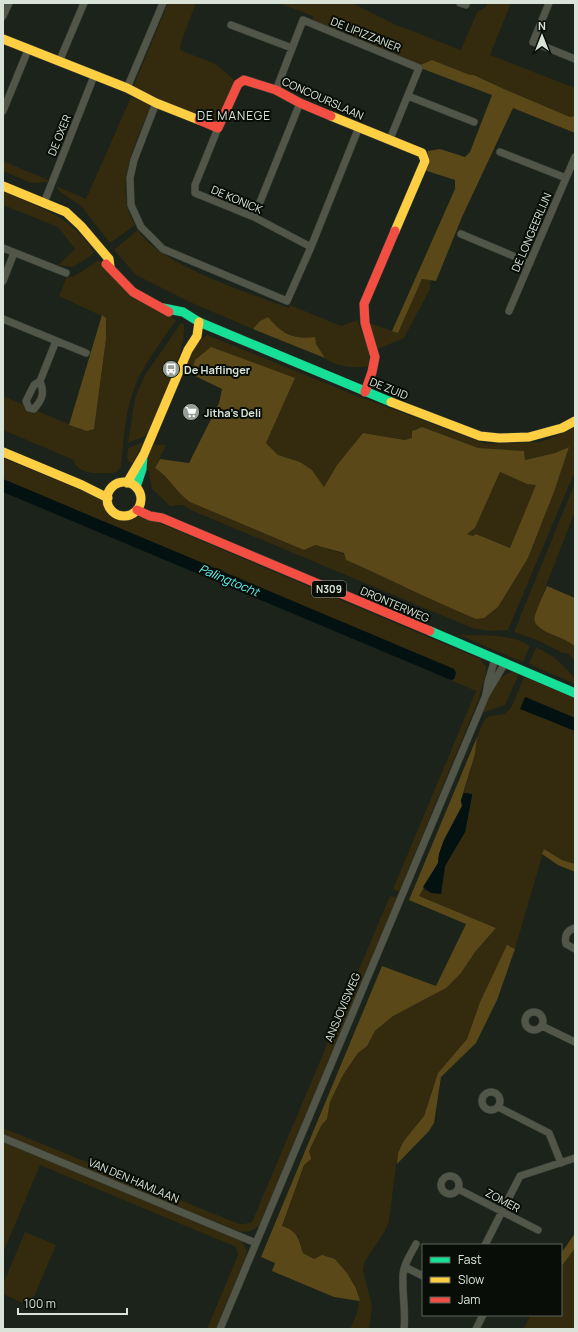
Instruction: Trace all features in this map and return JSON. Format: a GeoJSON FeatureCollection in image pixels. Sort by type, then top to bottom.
{"type":"FeatureCollection","features":[{"type":"Feature","properties":{"kind":"street"},"geometry":{"type":"LineString","coordinates":[[3,16],[8,3]]}},
{"type":"Feature","properties":{"kind":"street"},"geometry":{"type":"LineString","coordinates":[[59,62],[84,3]]}},
{"type":"Feature","properties":{"kind":"street"},"geometry":{"type":"LineString","coordinates":[[127,88],[164,3]]}},
{"type":"Feature","properties":{"kind":"street"},"geometry":{"type":"LineString","coordinates":[[549,3],[533,42],[575,59]]}},
{"type":"Feature","properties":{"kind":"street","name":"DE LIPIZZANER"},"geometry":{"type":"LineString","coordinates":[[276,90],[303,20],[419,68],[390,139]]}},
{"type":"Feature","properties":{"kind":"street"},"geometry":{"type":"LineString","coordinates":[[231,24],[292,48]]}},
{"type":"Feature","properties":{"kind":"street"},"geometry":{"type":"LineString","coordinates":[[3,39],[127,88],[156,103],[218,128]]}},
{"type":"Feature","properties":{"kind":"street"},"geometry":{"type":"LineString","coordinates":[[3,111],[28,50]]}},
{"type":"Feature","properties":{"kind":"street","name":"DE OXER"},"geometry":{"type":"LineString","coordinates":[[44,203],[94,76]]}},
{"type":"Feature","properties":{"kind":"street","name":"CONCOURSLAAN"},"geometry":{"type":"LineString","coordinates":[[218,128],[238,84],[244,80],[276,90],[300,103],[422,153],[425,161],[364,304],[362,315],[374,351],[375,361],[365,392]]}},
{"type":"Feature","properties":{"kind":"street"},"geometry":{"type":"LineString","coordinates":[[408,96],[474,122]]}},
{"type":"Feature","properties":{"kind":"street"},"geometry":{"type":"LineString","coordinates":[[156,103],[134,160],[129,189],[131,205],[141,227],[163,249],[287,301],[311,247],[359,127]]}},
{"type":"Feature","properties":{"kind":"street"},"geometry":{"type":"LineString","coordinates":[[254,217],[300,103]]}},
{"type":"Feature","properties":{"kind":"street","name":"DE KONICK"},"geometry":{"type":"LineString","coordinates":[[218,128],[195,184],[194,193],[254,217],[311,247]]}},
{"type":"Feature","properties":{"kind":"street"},"geometry":{"type":"LineString","coordinates":[[500,152],[566,178]]}},
{"type":"Feature","properties":{"kind":"street","name":"DE LONGEERLIJN"},"geometry":{"type":"LineString","coordinates":[[509,311],[574,160]]}},
{"type":"Feature","properties":{"kind":"street","name":"DE ZUID"},"geometry":{"type":"LineString","coordinates":[[3,186],[66,212],[74,219],[93,242],[95,250],[103,262],[110,267],[133,292],[180,318],[198,322],[365,392],[480,436],[498,438],[529,437],[562,428],[575,421]]}},
{"type":"Feature","properties":{"kind":"street"},"geometry":{"type":"LineString","coordinates":[[461,234],[530,262]]}},
{"type":"Feature","properties":{"kind":"street"},"geometry":{"type":"LineString","coordinates":[[3,248],[66,273]]}},
{"type":"Feature","properties":{"kind":"street"},"geometry":{"type":"LineString","coordinates":[[3,281],[14,253]]}},
{"type":"Feature","properties":{"kind":"street"},"geometry":{"type":"LineString","coordinates":[[3,319],[86,353]]}},
{"type":"Feature","properties":{"kind":"street"},"geometry":{"type":"LineString","coordinates":[[127,483],[144,454],[188,350],[191,333],[198,322]]}},
{"type":"Feature","properties":{"kind":"street"},"geometry":{"type":"LineString","coordinates":[[40,381],[56,341]]}},
{"type":"Feature","properties":{"kind":"street"},"geometry":{"type":"LineString","coordinates":[[3,452],[82,484],[110,493]]}},
{"type":"Feature","properties":{"kind":"street"},"geometry":{"type":"LineString","coordinates":[[136,487],[142,469],[144,454]]}},
{"type":"Feature","properties":{"kind":"street"},"geometry":{"type":"LineString","coordinates":[[127,483],[136,487],[140,494],[141,501],[137,510],[128,515],[118,514],[110,508],[110,493],[118,484],[127,483]]}},
{"type":"Feature","properties":{"kind":"street","name":"DRONTERWEG"},"geometry":{"type":"LineString","coordinates":[[141,501],[162,518]]}},
{"type":"Feature","properties":{"kind":"street","name":"DRONTERWEG"},"geometry":{"type":"LineString","coordinates":[[137,510],[150,516],[162,518],[575,693]]}},
{"type":"Feature","properties":{"kind":"street","name":"ANSJOVISWEG"},"geometry":{"type":"LineString","coordinates":[[486,695],[488,682],[495,659]]}},
{"type":"Feature","properties":{"kind":"street","name":"ANSJOVISWEG"},"geometry":{"type":"LineString","coordinates":[[220,1329],[486,695],[505,663]]}},
{"type":"Feature","properties":{"kind":"street"},"geometry":{"type":"LineString","coordinates":[[575,928],[567,933],[565,940],[569,946],[575,949]]}},
{"type":"Feature","properties":{"kind":"street"},"geometry":{"type":"LineString","coordinates":[[542,1026],[575,1042]]}},
{"type":"Feature","properties":{"kind":"street"},"geometry":{"type":"LineString","coordinates":[[498,1106],[549,1133],[561,1163]]}},
{"type":"Feature","properties":{"kind":"street","name":"VAN DEN HAMLAAN"},"geometry":{"type":"LineString","coordinates":[[3,1138],[256,1243]]}},
{"type":"Feature","properties":{"kind":"street"},"geometry":{"type":"LineString","coordinates":[[485,1244],[520,1176],[575,1158]]}},
{"type":"Feature","properties":{"kind":"street","name":"ZOMER"},"geometry":{"type":"LineString","coordinates":[[458,1189],[538,1230]]}},
{"type":"Feature","properties":{"kind":"street"},"geometry":{"type":"LineString","coordinates":[[404,1329],[403,1275],[405,1267],[416,1244]]}},
{"type":"Feature","properties":{"kind":"street"},"geometry":{"type":"LineString","coordinates":[[405,1267],[422,1276]]}},
{"type":"Feature","properties":{"kind":"street"},"geometry":{"type":"LineString","coordinates":[[476,1329],[482,1316]]}},
{"type":"Feature","properties":{"kind":"shaded area"},"geometry":{"type":"Polygon","coordinates":[[[168,3],[196,3],[180,45],[180,50],[216,64],[234,80],[216,124],[132,90],[168,3]]]}},
{"type":"Feature","properties":{"kind":"shaded area"},"geometry":{"type":"Polygon","coordinates":[[[279,3],[352,3],[394,24],[461,50],[477,12],[486,7],[488,3],[511,3],[490,55],[575,88],[575,116],[570,117],[475,75],[470,75],[432,60],[420,65],[312,23],[313,16],[279,3]]]}},
{"type":"Feature","properties":{"kind":"shaded area"},"geometry":{"type":"Polygon","coordinates":[[[432,60],[470,75],[474,75],[570,117],[575,116],[575,133],[513,108],[462,217],[436,281],[422,279],[398,333],[392,331],[455,189],[455,180],[424,170],[428,151],[440,149],[465,157],[470,152],[492,95],[423,69],[420,65],[432,60]]]}},
{"type":"Feature","properties":{"kind":"shaded area"},"geometry":{"type":"Polygon","coordinates":[[[131,97],[151,105],[133,149],[126,179],[128,210],[135,225],[110,243],[81,206],[59,191],[56,186],[86,199],[131,97]]]}},
{"type":"Feature","properties":{"kind":"shaded area"},"geometry":{"type":"Polygon","coordinates":[[[3,161],[48,180],[48,182],[31,183],[3,171],[3,161]]]}},
{"type":"Feature","properties":{"kind":"shaded area"},"geometry":{"type":"Polygon","coordinates":[[[3,191],[42,208],[65,221],[85,239],[94,252],[92,255],[73,267],[58,265],[75,249],[58,227],[3,205],[3,191]]]}},
{"type":"Feature","properties":{"kind":"shaded area"},"geometry":{"type":"Polygon","coordinates":[[[138,230],[149,243],[165,255],[185,266],[230,286],[289,308],[290,305],[341,326],[357,320],[369,349],[369,366],[353,367],[335,364],[326,359],[316,344],[284,331],[273,323],[268,317],[260,321],[253,329],[192,303],[136,275],[114,250],[138,230]]]}},
{"type":"Feature","properties":{"kind":"shaded area"},"geometry":{"type":"Polygon","coordinates":[[[99,260],[115,280],[133,296],[176,320],[151,356],[136,385],[127,412],[121,466],[117,472],[92,473],[80,469],[74,460],[3,430],[3,396],[82,430],[94,429],[106,339],[106,318],[59,296],[67,276],[73,277],[99,260]]]}},
{"type":"Feature","properties":{"kind":"shaded area"},"geometry":{"type":"Polygon","coordinates":[[[422,279],[430,280],[430,289],[404,338],[378,349],[367,322],[398,333],[422,279]]]}},
{"type":"Feature","properties":{"kind":"shaded area"},"geometry":{"type":"Polygon","coordinates":[[[102,315],[106,318],[106,339],[94,429],[87,431],[69,425],[102,315]]]}},
{"type":"Feature","properties":{"kind":"shaded area"},"geometry":{"type":"Polygon","coordinates":[[[268,317],[283,332],[301,338],[315,337],[316,344],[325,358],[253,329],[260,321],[268,317]]]}},
{"type":"Feature","properties":{"kind":"shaded area"},"geometry":{"type":"Polygon","coordinates":[[[181,323],[184,324],[184,336],[181,350],[166,393],[145,436],[128,443],[135,398],[145,375],[181,323]]]}},
{"type":"Feature","properties":{"kind":"shaded area"},"geometry":{"type":"Polygon","coordinates":[[[207,335],[355,395],[486,444],[540,442],[570,430],[575,426],[575,471],[508,630],[491,631],[472,628],[193,511],[183,505],[170,506],[152,489],[149,471],[143,467],[153,444],[166,445],[155,468],[169,480],[315,545],[344,554],[346,560],[476,619],[498,607],[528,558],[554,492],[569,447],[555,453],[525,460],[524,451],[478,449],[422,427],[414,429],[412,439],[405,440],[363,433],[337,465],[324,487],[312,470],[300,462],[278,455],[266,443],[295,378],[195,360],[191,374],[183,372],[196,342],[207,335]]]}},
{"type":"Feature","properties":{"kind":"shaded area"},"geometry":{"type":"Polygon","coordinates":[[[211,347],[295,378],[266,443],[278,455],[300,462],[312,470],[324,487],[337,465],[363,433],[405,440],[412,438],[412,431],[422,427],[478,448],[524,451],[525,460],[555,453],[569,447],[554,492],[528,558],[498,607],[484,618],[476,619],[346,560],[344,553],[315,545],[304,550],[190,502],[185,498],[155,468],[160,459],[189,463],[219,403],[222,389],[191,374],[195,360],[211,347]],[[500,472],[475,528],[467,534],[473,536],[476,534],[510,548],[536,485],[527,484],[500,472]]]}},
{"type":"Feature","properties":{"kind":"shaded area"},"geometry":{"type":"Polygon","coordinates":[[[143,442],[133,463],[129,462],[127,457],[128,448],[143,442]]]}},
{"type":"Feature","properties":{"kind":"shaded area"},"geometry":{"type":"Polygon","coordinates":[[[3,458],[98,497],[109,513],[115,518],[124,519],[145,517],[480,659],[486,667],[486,672],[478,701],[399,892],[393,889],[476,691],[451,680],[454,679],[456,673],[454,669],[3,479],[3,458]]]}},
{"type":"Feature","properties":{"kind":"shaded area"},"geometry":{"type":"Polygon","coordinates":[[[500,472],[527,484],[537,485],[510,548],[476,534],[473,536],[467,534],[475,528],[500,472]]]}},
{"type":"Feature","properties":{"kind":"shaded area"},"geometry":{"type":"Polygon","coordinates":[[[575,483],[575,511],[534,617],[538,628],[571,642],[575,647],[575,661],[569,654],[563,653],[537,640],[514,632],[575,483]]]}},
{"type":"Feature","properties":{"kind":"shaded area"},"geometry":{"type":"Polygon","coordinates":[[[547,586],[575,598],[575,647],[564,639],[537,626],[535,621],[536,611],[547,586]]]}},
{"type":"Feature","properties":{"kind":"shaded area"},"geometry":{"type":"Polygon","coordinates":[[[457,634],[504,637],[530,646],[523,662],[457,634]]]}},
{"type":"Feature","properties":{"kind":"shaded area"},"geometry":{"type":"Polygon","coordinates":[[[536,647],[554,657],[575,678],[575,684],[529,664],[536,647]]]}},
{"type":"Feature","properties":{"kind":"shaded area"},"geometry":{"type":"Polygon","coordinates":[[[514,672],[519,674],[505,705],[482,713],[497,682],[507,674],[514,672]]]}},
{"type":"Feature","properties":{"kind":"shaded area"},"geometry":{"type":"Polygon","coordinates":[[[524,677],[575,698],[575,718],[526,697],[521,708],[575,731],[575,864],[562,860],[544,849],[515,949],[507,946],[480,1002],[467,1039],[438,1073],[424,1116],[403,1142],[398,1152],[389,1220],[385,1231],[365,1261],[363,1270],[372,1306],[369,1329],[350,1329],[358,1308],[359,1299],[358,1291],[354,1284],[335,1259],[314,1259],[303,1253],[298,1236],[282,1227],[309,1151],[321,1126],[327,1119],[330,1102],[343,1075],[358,1053],[367,1046],[375,1031],[393,1016],[410,1005],[429,997],[461,973],[475,952],[496,928],[419,896],[423,887],[424,890],[441,894],[445,866],[465,832],[472,796],[468,793],[464,793],[475,754],[477,737],[484,720],[490,716],[505,714],[512,706],[524,677]]]}},
{"type":"Feature","properties":{"kind":"shaded area"},"geometry":{"type":"Polygon","coordinates":[[[477,737],[475,754],[461,800],[462,806],[444,840],[439,854],[438,863],[419,896],[496,928],[475,952],[461,973],[446,988],[393,1016],[375,1031],[367,1046],[358,1053],[343,1075],[330,1102],[327,1119],[321,1126],[309,1151],[311,1159],[304,1165],[282,1226],[291,1230],[297,1236],[303,1253],[314,1259],[322,1255],[335,1259],[347,1273],[356,1288],[360,1301],[334,1297],[272,1271],[275,1263],[261,1257],[382,966],[436,986],[466,924],[409,900],[477,737]]]}},
{"type":"Feature","properties":{"kind":"shaded area"},"geometry":{"type":"Polygon","coordinates":[[[544,849],[562,860],[575,864],[575,872],[558,865],[542,854],[544,849]]]}},
{"type":"Feature","properties":{"kind":"shaded area"},"geometry":{"type":"Polygon","coordinates":[[[390,896],[397,898],[259,1226],[256,1228],[247,1232],[238,1231],[3,1135],[3,1128],[239,1224],[252,1222],[390,896]]]}},
{"type":"Feature","properties":{"kind":"shaded area"},"geometry":{"type":"Polygon","coordinates":[[[507,945],[515,949],[497,1000],[476,1043],[441,1077],[434,1123],[429,1131],[397,1164],[398,1153],[403,1142],[424,1116],[438,1073],[467,1039],[480,1002],[507,945]]]}},
{"type":"Feature","properties":{"kind":"shaded area"},"geometry":{"type":"Polygon","coordinates":[[[3,1140],[241,1240],[247,1251],[246,1257],[216,1329],[207,1329],[238,1255],[236,1247],[40,1165],[3,1253],[3,1140]]]}},
{"type":"Feature","properties":{"kind":"shaded area"},"geometry":{"type":"Polygon","coordinates":[[[25,1232],[56,1245],[30,1306],[3,1294],[3,1284],[25,1232]]]}},
{"type":"Feature","properties":{"kind":"shaded area"},"geometry":{"type":"Polygon","coordinates":[[[575,1233],[575,1248],[562,1266],[562,1252],[575,1233]]]}},
{"type":"Feature","properties":{"kind":"shaded area"},"geometry":{"type":"Polygon","coordinates":[[[575,1234],[575,1329],[524,1329],[530,1316],[562,1316],[562,1251],[575,1234]]]}},
{"type":"Feature","properties":{"kind":"water","name":"Palingtocht"},"geometry":{"type":"Polygon","coordinates":[[[3,479],[454,669],[456,673],[454,679],[451,680],[3,492],[3,479]]]}},
{"type":"Feature","properties":{"kind":"water"},"geometry":{"type":"Polygon","coordinates":[[[525,697],[575,718],[575,731],[520,709],[525,697]]]}},
{"type":"Feature","properties":{"kind":"water"},"geometry":{"type":"Polygon","coordinates":[[[464,793],[472,794],[465,832],[445,866],[441,894],[431,893],[423,887],[438,863],[439,854],[444,840],[462,806],[461,800],[464,793]]]}},
{"type":"Feature","properties":{"kind":"traffic: fast"},"geometry":{"type":"LineString","coordinates":[[163,308],[183,312],[199,322],[391,402]]}},
{"type":"Feature","properties":{"kind":"traffic: fast"},"geometry":{"type":"LineString","coordinates":[[136,487],[142,469],[143,456]]}},
{"type":"Feature","properties":{"kind":"traffic: fast"},"geometry":{"type":"LineString","coordinates":[[430,631],[575,693]]}},
{"type":"Feature","properties":{"kind":"traffic: slow"},"geometry":{"type":"LineString","coordinates":[[3,39],[127,88],[156,103],[199,120]]}},
{"type":"Feature","properties":{"kind":"traffic: slow"},"geometry":{"type":"LineString","coordinates":[[331,116],[422,153],[425,161],[395,231]]}},
{"type":"Feature","properties":{"kind":"traffic: slow"},"geometry":{"type":"LineString","coordinates":[[3,186],[66,212],[81,226],[109,259],[110,267]]}},
{"type":"Feature","properties":{"kind":"traffic: slow"},"geometry":{"type":"LineString","coordinates":[[127,483],[144,454],[188,350],[197,336],[199,322]]}},
{"type":"Feature","properties":{"kind":"traffic: slow"},"geometry":{"type":"LineString","coordinates":[[391,402],[480,436],[499,438],[529,437],[562,428],[575,421]]}},
{"type":"Feature","properties":{"kind":"traffic: slow"},"geometry":{"type":"LineString","coordinates":[[3,452],[82,485],[108,498]]}},
{"type":"Feature","properties":{"kind":"traffic: slow"},"geometry":{"type":"LineString","coordinates":[[124,482],[136,487],[141,499],[136,511],[124,516],[112,511],[107,499],[112,487],[124,482]]}},
{"type":"Feature","properties":{"kind":"traffic: jam"},"geometry":{"type":"LineString","coordinates":[[199,120],[218,128],[238,84],[244,80],[276,90],[300,103],[331,116]]}},
{"type":"Feature","properties":{"kind":"traffic: jam"},"geometry":{"type":"LineString","coordinates":[[365,392],[372,372],[375,357],[365,323],[364,304],[395,231]]}},
{"type":"Feature","properties":{"kind":"traffic: jam"},"geometry":{"type":"LineString","coordinates":[[106,264],[133,292],[169,312]]}},
{"type":"Feature","properties":{"kind":"traffic: jam"},"geometry":{"type":"LineString","coordinates":[[137,510],[150,516],[162,518],[430,631]]}},
{"type":"Feature","properties":{"kind":"place","name":"De Haflinger"},"geometry":{"type":"Point","coordinates":[171,369]}},
{"type":"Feature","properties":{"kind":"place","name":"Jitha's Deli"},"geometry":{"type":"Point","coordinates":[191,412]}},
{"type":"Feature","properties":{"kind":"district","name":"DE MANEGE"},"geometry":{"type":"Point","coordinates":[234,115]}}]}
